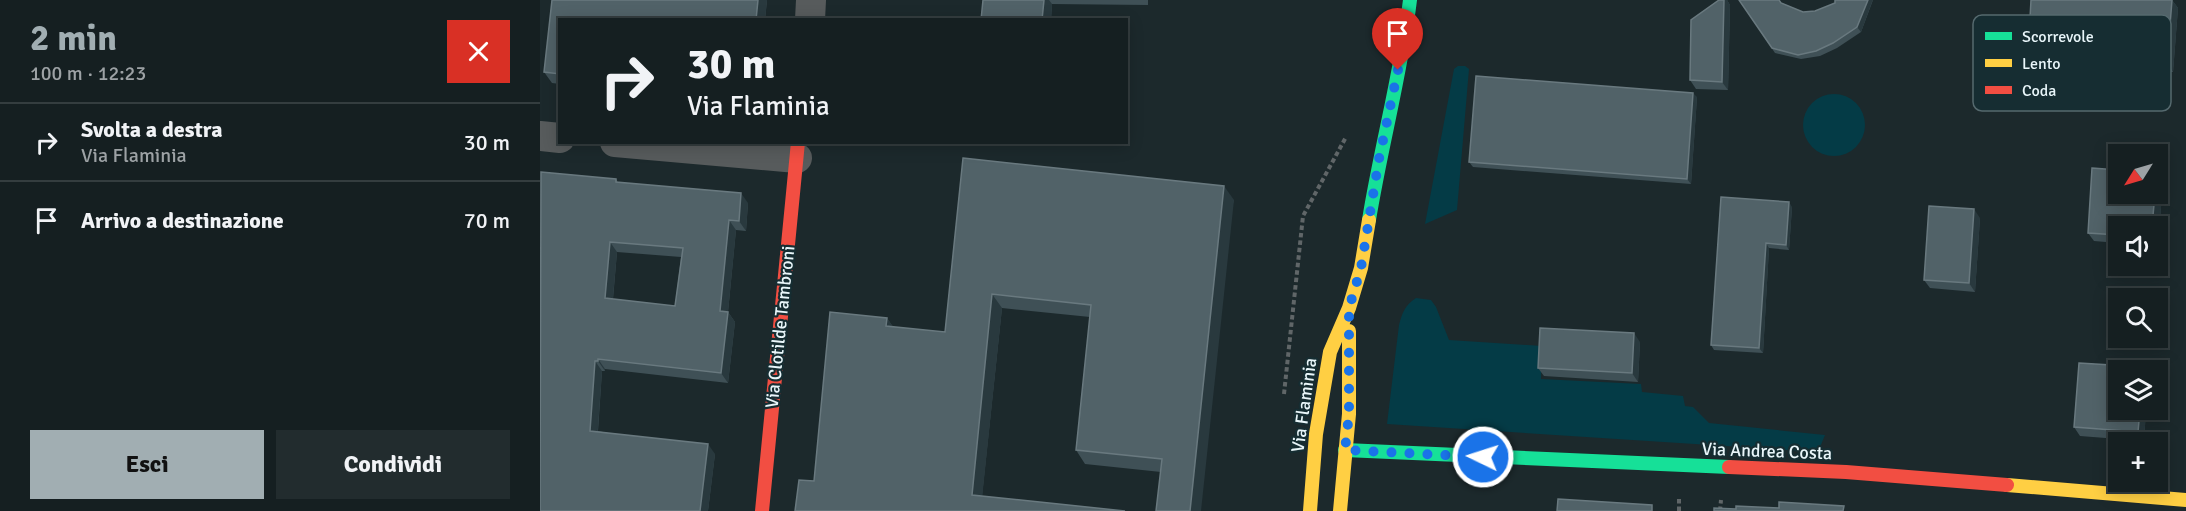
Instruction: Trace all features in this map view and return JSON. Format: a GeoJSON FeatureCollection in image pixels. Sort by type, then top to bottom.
{"type":"FeatureCollection","features":[{"type":"Feature","properties":{"kind":"street"},"geometry":{"type":"LineString","coordinates":[[810,18],[812,0]]}},
{"type":"Feature","properties":{"kind":"street","name":"Via Flaminia"},"geometry":{"type":"LineString","coordinates":[[1311,511],[1319,406],[1330,352],[1349,308],[1361,268],[1379,159],[1407,26],[1410,0]]}},
{"type":"Feature","properties":{"kind":"street"},"geometry":{"type":"LineString","coordinates":[[540,136],[558,138]]}},
{"type":"Feature","properties":{"kind":"street"},"geometry":{"type":"LineString","coordinates":[[660,144],[797,150]]}},
{"type":"Feature","properties":{"kind":"street","name":"Via Clotilde Tambroni"},"geometry":{"type":"LineString","coordinates":[[762,511],[797,150]]}},
{"type":"Feature","properties":{"kind":"street","name":"Via Flaminia"},"geometry":{"type":"LineString","coordinates":[[1340,511],[1349,414],[1349,308]]}},
{"type":"Feature","properties":{"kind":"street","name":"Via Andrea Costa"},"geometry":{"type":"LineString","coordinates":[[1345,450],[1846,472],[2186,500]]}},
{"type":"Feature","properties":{"kind":"path"},"geometry":{"type":"LineString","coordinates":[[1284,399],[1303,216],[1347,134]]}},
{"type":"Feature","properties":{"kind":"shaded area"},"geometry":{"type":"Polygon","coordinates":[[[1458,66],[1465,66],[1469,69],[1457,210],[1425,224],[1454,69],[1458,66]]]}},
{"type":"Feature","properties":{"kind":"shaded area"},"geometry":{"type":"Polygon","coordinates":[[[1834,94],[1856,103],[1865,125],[1856,147],[1834,156],[1812,147],[1803,125],[1812,103],[1834,94]]]}},
{"type":"Feature","properties":{"kind":"shaded area"},"geometry":{"type":"Polygon","coordinates":[[[1416,298],[1431,300],[1449,340],[1542,346],[1541,379],[1641,384],[1642,392],[1683,396],[1685,406],[1693,407],[1709,423],[1825,435],[1818,452],[1387,424],[1399,325],[1404,310],[1416,298]]]}},
{"type":"Feature","properties":{"kind":"building"},"geometry":{"type":"Polygon","coordinates":[[[552,0],[758,0],[756,18],[558,18],[558,74],[544,72],[552,0]]]}},
{"type":"Feature","properties":{"kind":"building"},"geometry":{"type":"Polygon","coordinates":[[[983,0],[1044,0],[1042,18],[981,18],[983,0]]]}},
{"type":"Feature","properties":{"kind":"building"},"geometry":{"type":"Polygon","coordinates":[[[1719,0],[1724,0],[1722,82],[1690,80],[1691,20],[1719,0]]]}},
{"type":"Feature","properties":{"kind":"building"},"geometry":{"type":"Polygon","coordinates":[[[1739,0],[1779,0],[1803,12],[1815,11],[1835,3],[1835,0],[1868,0],[1857,27],[1833,43],[1816,51],[1798,55],[1772,48],[1739,0]]]}},
{"type":"Feature","properties":{"kind":"building"},"geometry":{"type":"Polygon","coordinates":[[[2031,0],[2172,0],[2171,15],[2030,15],[2031,0]]]}},
{"type":"Feature","properties":{"kind":"building"},"geometry":{"type":"Polygon","coordinates":[[[1476,76],[1693,93],[1687,179],[1469,162],[1476,76]]]}},
{"type":"Feature","properties":{"kind":"building"},"geometry":{"type":"Polygon","coordinates":[[[963,158],[1224,186],[1190,511],[1156,511],[1162,459],[1076,450],[1091,305],[992,294],[972,495],[1125,511],[795,511],[799,480],[814,481],[830,312],[887,318],[886,326],[945,332],[963,158]]]}},
{"type":"Feature","properties":{"kind":"building"},"geometry":{"type":"Polygon","coordinates":[[[2092,168],[2108,169],[2108,204],[2154,204],[2153,216],[2108,216],[2108,234],[2088,233],[2092,168]]]}},
{"type":"Feature","properties":{"kind":"building"},"geometry":{"type":"Polygon","coordinates":[[[541,172],[616,179],[616,182],[741,193],[739,221],[729,220],[720,311],[728,312],[721,373],[598,359],[595,361],[590,431],[708,444],[700,511],[540,511],[541,172]],[[610,242],[605,298],[675,306],[683,248],[610,242]]]}},
{"type":"Feature","properties":{"kind":"building"},"geometry":{"type":"Polygon","coordinates":[[[1721,197],[1789,202],[1786,245],[1766,243],[1759,348],[1711,345],[1721,197]]]}},
{"type":"Feature","properties":{"kind":"building"},"geometry":{"type":"Polygon","coordinates":[[[1929,206],[1974,209],[1969,283],[1924,280],[1929,206]]]}},
{"type":"Feature","properties":{"kind":"building"},"geometry":{"type":"Polygon","coordinates":[[[1540,328],[1634,333],[1632,373],[1538,368],[1540,328]]]}},
{"type":"Feature","properties":{"kind":"building"},"geometry":{"type":"Polygon","coordinates":[[[2079,363],[2108,365],[2108,420],[2139,420],[2138,432],[2074,427],[2079,363]]]}},
{"type":"Feature","properties":{"kind":"building"},"geometry":{"type":"Polygon","coordinates":[[[1558,499],[1652,505],[1652,511],[1557,511],[1558,499]]]}},
{"type":"Feature","properties":{"kind":"building"},"geometry":{"type":"Polygon","coordinates":[[[1779,502],[1844,506],[1843,511],[1714,511],[1714,508],[1736,509],[1736,506],[1779,508],[1779,502]]]}},
{"type":"Feature","properties":{"kind":"traffic: fast"},"geometry":{"type":"LineString","coordinates":[[1369,220],[1410,0]]}},
{"type":"Feature","properties":{"kind":"traffic: fast"},"geometry":{"type":"LineString","coordinates":[[1345,450],[1729,467]]}},
{"type":"Feature","properties":{"kind":"traffic: slow"},"geometry":{"type":"LineString","coordinates":[[1310,511],[1316,434],[1330,352],[1349,308],[1361,268],[1369,220]]}},
{"type":"Feature","properties":{"kind":"traffic: slow"},"geometry":{"type":"LineString","coordinates":[[1340,511],[1349,414],[1349,331]]}},
{"type":"Feature","properties":{"kind":"traffic: slow"},"geometry":{"type":"LineString","coordinates":[[2007,485],[2186,500]]}},
{"type":"Feature","properties":{"kind":"traffic: jam"},"geometry":{"type":"LineString","coordinates":[[762,511],[798,144]]}},
{"type":"Feature","properties":{"kind":"traffic: jam"},"geometry":{"type":"LineString","coordinates":[[1729,467],[1846,472],[2007,485]]}},
{"type":"Feature","properties":{"kind":"route"},"geometry":{"type":"LineString","coordinates":[[1398,70],[1379,159],[1361,268],[1349,308],[1349,414],[1345,450],[1483,457]]}}]}
